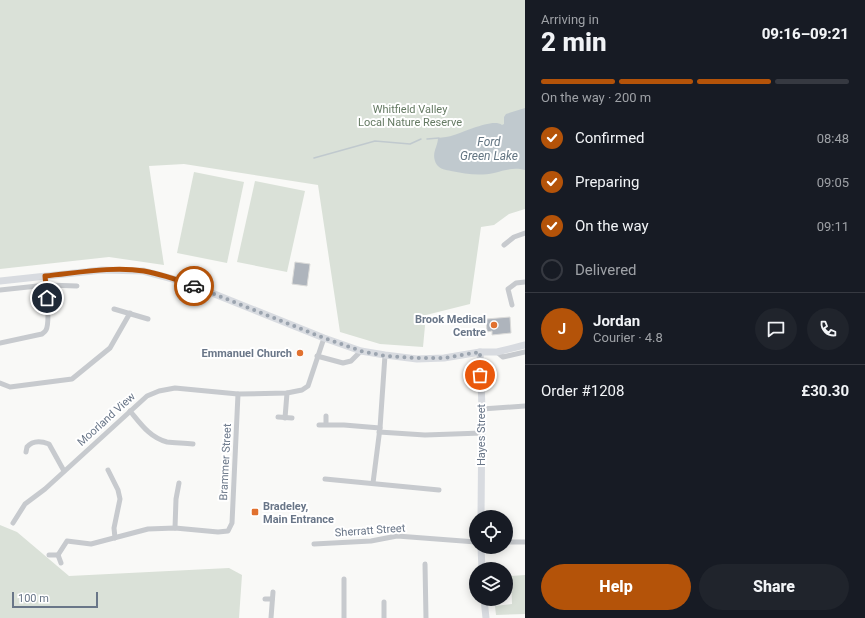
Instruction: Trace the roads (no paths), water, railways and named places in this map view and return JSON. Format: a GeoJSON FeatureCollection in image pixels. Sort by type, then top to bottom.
{"type":"FeatureCollection","features":[{"type":"Feature","properties":{"kind":"street"},"geometry":{"type":"LineString","coordinates":[[504,245],[514,237],[525,233]]}},
{"type":"Feature","properties":{"kind":"street"},"geometry":{"type":"LineString","coordinates":[[0,281],[102,270],[143,271],[197,287],[324,338],[361,351],[385,356],[444,358],[480,352],[497,352],[525,345]]}},
{"type":"Feature","properties":{"kind":"street"},"geometry":{"type":"LineString","coordinates":[[0,343],[42,334],[46,330],[48,324],[47,285],[45,276]]}},
{"type":"Feature","properties":{"kind":"street"},"geometry":{"type":"LineString","coordinates":[[512,305],[508,289],[516,283],[525,282]]}},
{"type":"Feature","properties":{"kind":"street"},"geometry":{"type":"LineString","coordinates":[[0,290],[47,285],[77,286]]}},
{"type":"Feature","properties":{"kind":"street"},"geometry":{"type":"LineString","coordinates":[[114,309],[148,319]]}},
{"type":"Feature","properties":{"kind":"street"},"geometry":{"type":"LineString","coordinates":[[0,383],[10,387],[72,379],[110,348],[130,313]]}},
{"type":"Feature","properties":{"kind":"street","name":"Moorland View"},"geometry":{"type":"LineString","coordinates":[[13,522],[25,504],[45,488],[147,396],[159,391],[175,388],[238,394],[287,393],[302,390],[308,386],[324,338]]}},
{"type":"Feature","properties":{"kind":"street"},"geometry":{"type":"LineString","coordinates":[[318,356],[343,363],[352,361],[361,351]]}},
{"type":"Feature","properties":{"kind":"street","name":"Hayes Street"},"geometry":{"type":"LineString","coordinates":[[480,352],[482,409],[481,510]]}},
{"type":"Feature","properties":{"kind":"street"},"geometry":{"type":"LineString","coordinates":[[497,352],[503,356],[525,352]]}},
{"type":"Feature","properties":{"kind":"street"},"geometry":{"type":"LineString","coordinates":[[373,483],[385,356]]}},
{"type":"Feature","properties":{"kind":"street"},"geometry":{"type":"LineString","coordinates":[[285,418],[287,393]]}},
{"type":"Feature","properties":{"kind":"street","name":"Brammer Street"},"geometry":{"type":"LineString","coordinates":[[175,528],[218,532],[228,531],[232,525],[238,394]]}},
{"type":"Feature","properties":{"kind":"street"},"geometry":{"type":"LineString","coordinates":[[482,409],[525,406]]}},
{"type":"Feature","properties":{"kind":"street"},"geometry":{"type":"LineString","coordinates":[[130,411],[143,427],[154,437],[166,442],[193,444]]}},
{"type":"Feature","properties":{"kind":"street"},"geometry":{"type":"LineString","coordinates":[[326,416],[326,424]]}},
{"type":"Feature","properties":{"kind":"street"},"geometry":{"type":"LineString","coordinates":[[278,417],[292,418]]}},
{"type":"Feature","properties":{"kind":"street"},"geometry":{"type":"LineString","coordinates":[[319,425],[344,425],[425,435],[482,433]]}},
{"type":"Feature","properties":{"kind":"street"},"geometry":{"type":"LineString","coordinates":[[26,452],[26,447],[30,443],[40,441],[49,444],[64,471]]}},
{"type":"Feature","properties":{"kind":"street"},"geometry":{"type":"LineString","coordinates":[[108,470],[118,490],[120,499],[114,528],[115,538]]}},
{"type":"Feature","properties":{"kind":"street"},"geometry":{"type":"LineString","coordinates":[[325,479],[439,490]]}},
{"type":"Feature","properties":{"kind":"street"},"geometry":{"type":"LineString","coordinates":[[58,555],[68,541],[91,544],[148,529],[175,528],[176,499],[179,483]]}},
{"type":"Feature","properties":{"kind":"street","name":"Sherratt Street"},"geometry":{"type":"LineString","coordinates":[[314,544],[371,541],[397,536],[469,541]]}},
{"type":"Feature","properties":{"kind":"street"},"geometry":{"type":"LineString","coordinates":[[513,542],[525,542]]}},
{"type":"Feature","properties":{"kind":"street"},"geometry":{"type":"LineString","coordinates":[[49,555],[58,555]]}},
{"type":"Feature","properties":{"kind":"street"},"geometry":{"type":"LineString","coordinates":[[58,555],[61,563]]}},
{"type":"Feature","properties":{"kind":"street"},"geometry":{"type":"LineString","coordinates":[[424,564],[426,618]]}},
{"type":"Feature","properties":{"kind":"street"},"geometry":{"type":"LineString","coordinates":[[344,580],[341,592],[344,618]]}},
{"type":"Feature","properties":{"kind":"street"},"geometry":{"type":"LineString","coordinates":[[271,618],[273,592]]}},
{"type":"Feature","properties":{"kind":"street"},"geometry":{"type":"LineString","coordinates":[[265,599],[272,599]]}},
{"type":"Feature","properties":{"kind":"street"},"geometry":{"type":"LineString","coordinates":[[384,602],[384,618]]}},
{"type":"Feature","properties":{"kind":"street"},"geometry":{"type":"LineString","coordinates":[[485,606],[486,618]]}},
{"type":"Feature","properties":{"kind":"water","name":"Ford Green Lake"},"geometry":{"type":"Polygon","coordinates":[[[525,108],[525,170],[513,169],[489,174],[472,174],[445,170],[437,165],[434,154],[438,138],[452,136],[486,124],[498,123],[502,125],[504,124],[504,117],[506,114],[525,108]]]}},
{"type":"Feature","properties":{"kind":"waterway"},"geometry":{"type":"LineString","coordinates":[[427,139],[439,138]]}},
{"type":"Feature","properties":{"kind":"waterway"},"geometry":{"type":"LineString","coordinates":[[314,158],[375,141],[410,144],[421,139]]}},
{"type":"Feature","properties":{"kind":"place","name":"Brook Medical Centre"},"geometry":{"type":"Point","coordinates":[494,325]}},
{"type":"Feature","properties":{"kind":"place","name":"Emmanuel Church"},"geometry":{"type":"Point","coordinates":[300,353]}},
{"type":"Feature","properties":{"kind":"place","name":"Bradeley, Main Entrance"},"geometry":{"type":"Point","coordinates":[255,512]}},
{"type":"Feature","properties":{"kind":"park label","name":"Whitfield Valley Local Nature Reserve"},"geometry":{"type":"Point","coordinates":[410,115]}}]}
